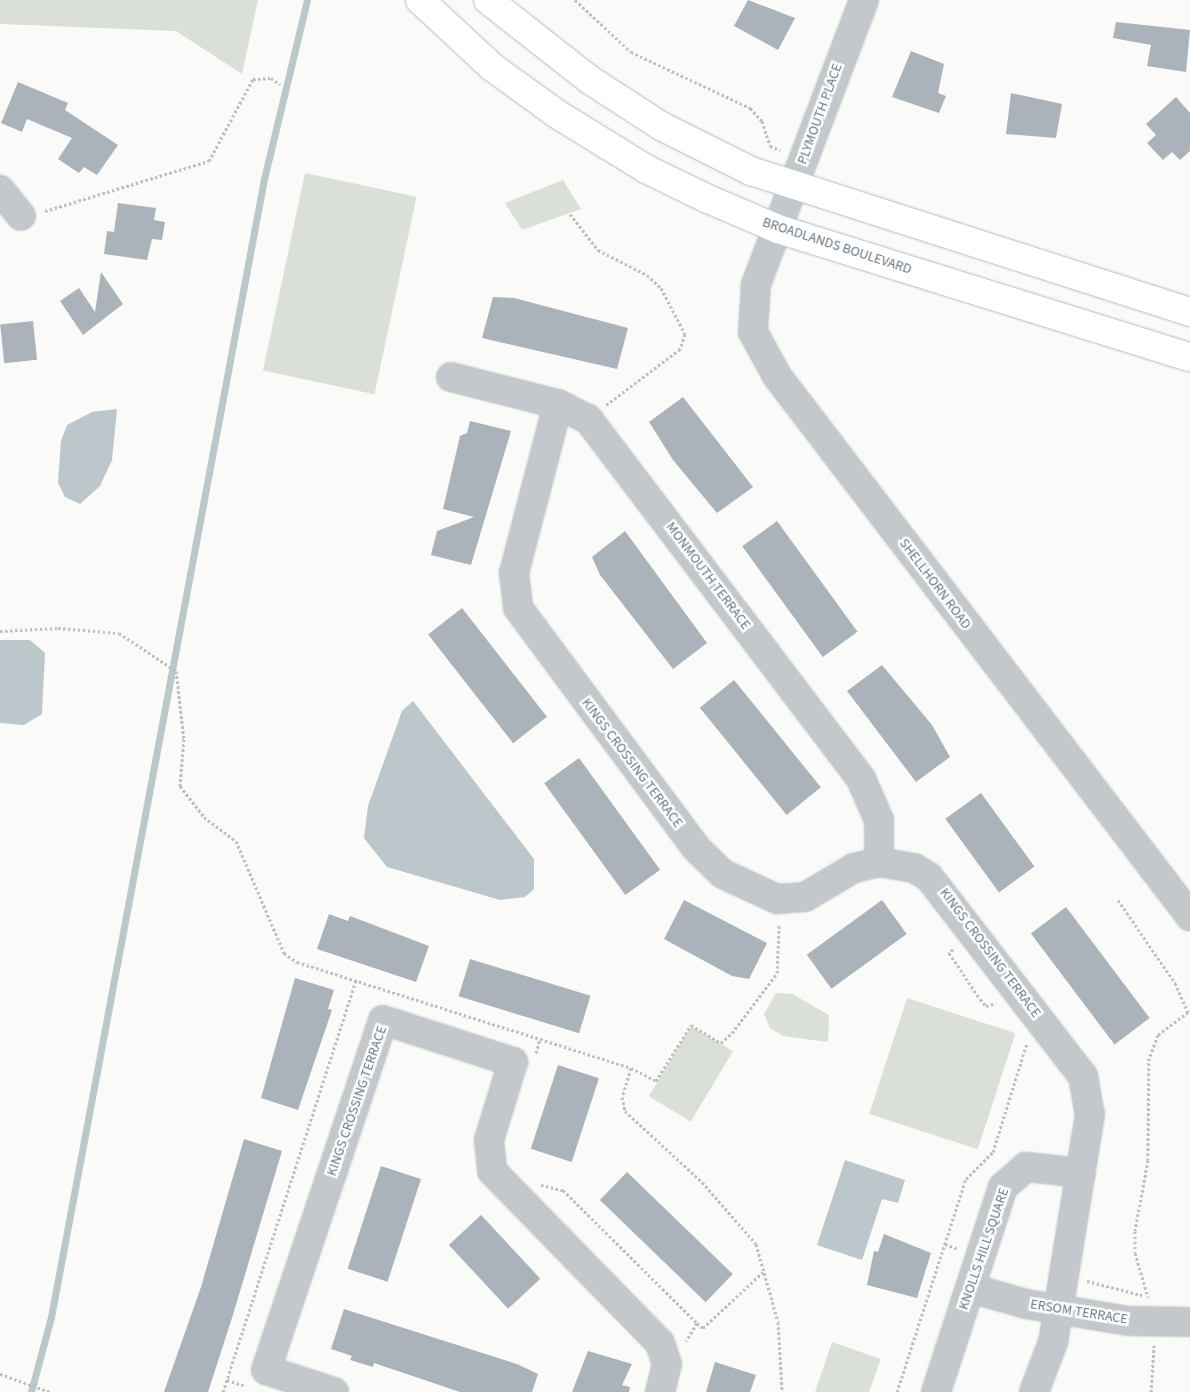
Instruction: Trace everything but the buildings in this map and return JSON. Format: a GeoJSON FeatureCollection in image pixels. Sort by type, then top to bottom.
{"type":"FeatureCollection","features":[{"type":"Feature","properties":{"kind":"main road","name":"BROADLANDS BOULEVARD"},"geometry":{"type":"LineString","coordinates":[[420,0],[492,67],[557,114],[646,169],[778,229],[1190,357]]}},
{"type":"Feature","properties":{"kind":"main road"},"geometry":{"type":"LineString","coordinates":[[488,0],[530,37],[661,126],[794,188],[1190,312]]}},
{"type":"Feature","properties":{"kind":"street","name":"PLYMOUTH PLACE"},"geometry":{"type":"LineString","coordinates":[[778,229],[864,0]]}},
{"type":"Feature","properties":{"kind":"street"},"geometry":{"type":"LineString","coordinates":[[0,190],[21,216]]}},
{"type":"Feature","properties":{"kind":"street","name":"SHELLHORN ROAD"},"geometry":{"type":"LineString","coordinates":[[778,229],[756,284],[752,311],[761,351],[1190,916]]}},
{"type":"Feature","properties":{"kind":"street","name":"MONMOUTH TERRACE"},"geometry":{"type":"LineString","coordinates":[[452,377],[558,404],[588,418],[861,779],[878,820],[879,862]]}},
{"type":"Feature","properties":{"kind":"street","name":"KINGS CROSSING TERRACE"},"geometry":{"type":"LineString","coordinates":[[558,404],[514,573],[514,597],[523,619],[696,848],[724,874],[762,895],[792,899],[816,892],[854,868],[879,862],[914,868],[941,887],[1082,1076],[1090,1114],[1053,1342],[1034,1392]]}},
{"type":"Feature","properties":{"kind":"street"},"geometry":{"type":"LineString","coordinates":[[1152,868],[1190,882]]}},
{"type":"Feature","properties":{"kind":"street","name":"KINGS CROSSING TERRACE"},"geometry":{"type":"LineString","coordinates":[[334,1392],[266,1370],[384,1020],[513,1062],[489,1140],[492,1171],[660,1343],[667,1364],[660,1392]]}},
{"type":"Feature","properties":{"kind":"street","name":"KNOLLS HILL SQUARE"},"geometry":{"type":"LineString","coordinates":[[936,1392],[1003,1187],[1012,1174],[1042,1167],[1081,1173]]}},
{"type":"Feature","properties":{"kind":"street","name":"ERSOM TERRACE"},"geometry":{"type":"LineString","coordinates":[[970,1288],[1059,1310],[1154,1322],[1190,1322]]}},
{"type":"Feature","properties":{"kind":"path"},"geometry":{"type":"LineString","coordinates":[[575,0],[631,52],[750,108],[762,121],[770,146],[805,157]]}},
{"type":"Feature","properties":{"kind":"path"},"geometry":{"type":"LineString","coordinates":[[21,216],[209,161],[253,79],[271,78],[280,84]]}},
{"type":"Feature","properties":{"kind":"path"},"geometry":{"type":"LineString","coordinates":[[570,214],[598,250],[648,275],[661,288],[685,334],[680,349],[665,362],[588,418]]}},
{"type":"Feature","properties":{"kind":"path"},"geometry":{"type":"LineString","coordinates":[[0,631],[100,629],[132,638],[167,661],[176,671],[184,739],[180,786],[204,818],[236,842],[284,953],[356,980],[631,1068],[656,1081],[691,1024],[721,1043],[748,1017],[777,973],[780,959],[778,916]]}},
{"type":"Feature","properties":{"kind":"path"},"geometry":{"type":"LineString","coordinates":[[1118,900],[1127,906],[1175,983],[1188,1012],[1158,1035],[1149,1058],[1148,1160],[1135,1231],[1135,1253],[1154,1322],[1151,1392]]}},
{"type":"Feature","properties":{"kind":"path"},"geometry":{"type":"LineString","coordinates":[[960,943],[949,953],[980,999],[986,1006],[1002,999]]}},
{"type":"Feature","properties":{"kind":"path"},"geometry":{"type":"LineString","coordinates":[[223,1392],[356,980]]}},
{"type":"Feature","properties":{"kind":"path"},"geometry":{"type":"LineString","coordinates":[[897,1392],[966,1179],[993,1152],[1028,1038]]}},
{"type":"Feature","properties":{"kind":"path"},"geometry":{"type":"LineString","coordinates":[[534,1058],[540,1039]]}},
{"type":"Feature","properties":{"kind":"path"},"geometry":{"type":"LineString","coordinates":[[631,1068],[622,1097],[626,1111],[659,1139],[756,1244],[778,1322],[782,1392]]}},
{"type":"Feature","properties":{"kind":"path"},"geometry":{"type":"LineString","coordinates":[[534,1183],[563,1190],[703,1328],[763,1272]]}},
{"type":"Feature","properties":{"kind":"path"},"geometry":{"type":"LineString","coordinates":[[686,1346],[690,1330],[697,1323]]}},
{"type":"Feature","properties":{"kind":"path"},"geometry":{"type":"LineString","coordinates":[[0,1374],[50,1392]]}},
{"type":"Feature","properties":{"kind":"shaded area"},"geometry":{"type":"Polygon","coordinates":[[[0,0],[258,0],[242,74],[176,31],[0,24],[0,0]]]}},
{"type":"Feature","properties":{"kind":"shaded area"},"geometry":{"type":"Polygon","coordinates":[[[305,173],[417,197],[375,394],[263,371],[305,173]]]}},
{"type":"Feature","properties":{"kind":"shaded area"},"geometry":{"type":"Polygon","coordinates":[[[563,180],[581,209],[522,230],[505,203],[563,180]]]}},
{"type":"Feature","properties":{"kind":"shaded area"},"geometry":{"type":"Polygon","coordinates":[[[117,409],[112,460],[100,486],[80,504],[65,497],[58,483],[61,441],[67,425],[92,412],[117,409]]]}},
{"type":"Feature","properties":{"kind":"shaded area"},"geometry":{"type":"Polygon","coordinates":[[[0,640],[30,640],[45,653],[42,714],[24,725],[0,723],[0,640]]]}},
{"type":"Feature","properties":{"kind":"shaded area"},"geometry":{"type":"Polygon","coordinates":[[[413,701],[534,859],[534,889],[525,897],[500,900],[387,867],[364,838],[368,806],[402,711],[413,701]]]}},
{"type":"Feature","properties":{"kind":"shaded area"},"geometry":{"type":"Polygon","coordinates":[[[776,993],[792,994],[829,1015],[828,1042],[783,1036],[770,1028],[764,1014],[776,993]]]}},
{"type":"Feature","properties":{"kind":"shaded area"},"geometry":{"type":"Polygon","coordinates":[[[907,998],[1015,1033],[978,1149],[869,1114],[907,998]]]}},
{"type":"Feature","properties":{"kind":"shaded area"},"geometry":{"type":"Polygon","coordinates":[[[691,1026],[733,1051],[691,1122],[649,1096],[691,1026]]]}},
{"type":"Feature","properties":{"kind":"shaded area"},"geometry":{"type":"Polygon","coordinates":[[[845,1160],[905,1180],[898,1203],[882,1199],[862,1260],[817,1245],[845,1160]]]}},
{"type":"Feature","properties":{"kind":"shaded area"},"geometry":{"type":"Polygon","coordinates":[[[832,1342],[881,1359],[869,1392],[815,1392],[832,1342]]]}},
{"type":"Feature","properties":{"kind":"waterway"},"geometry":{"type":"LineString","coordinates":[[31,1392],[51,1317],[264,179],[307,0]]}}]}
